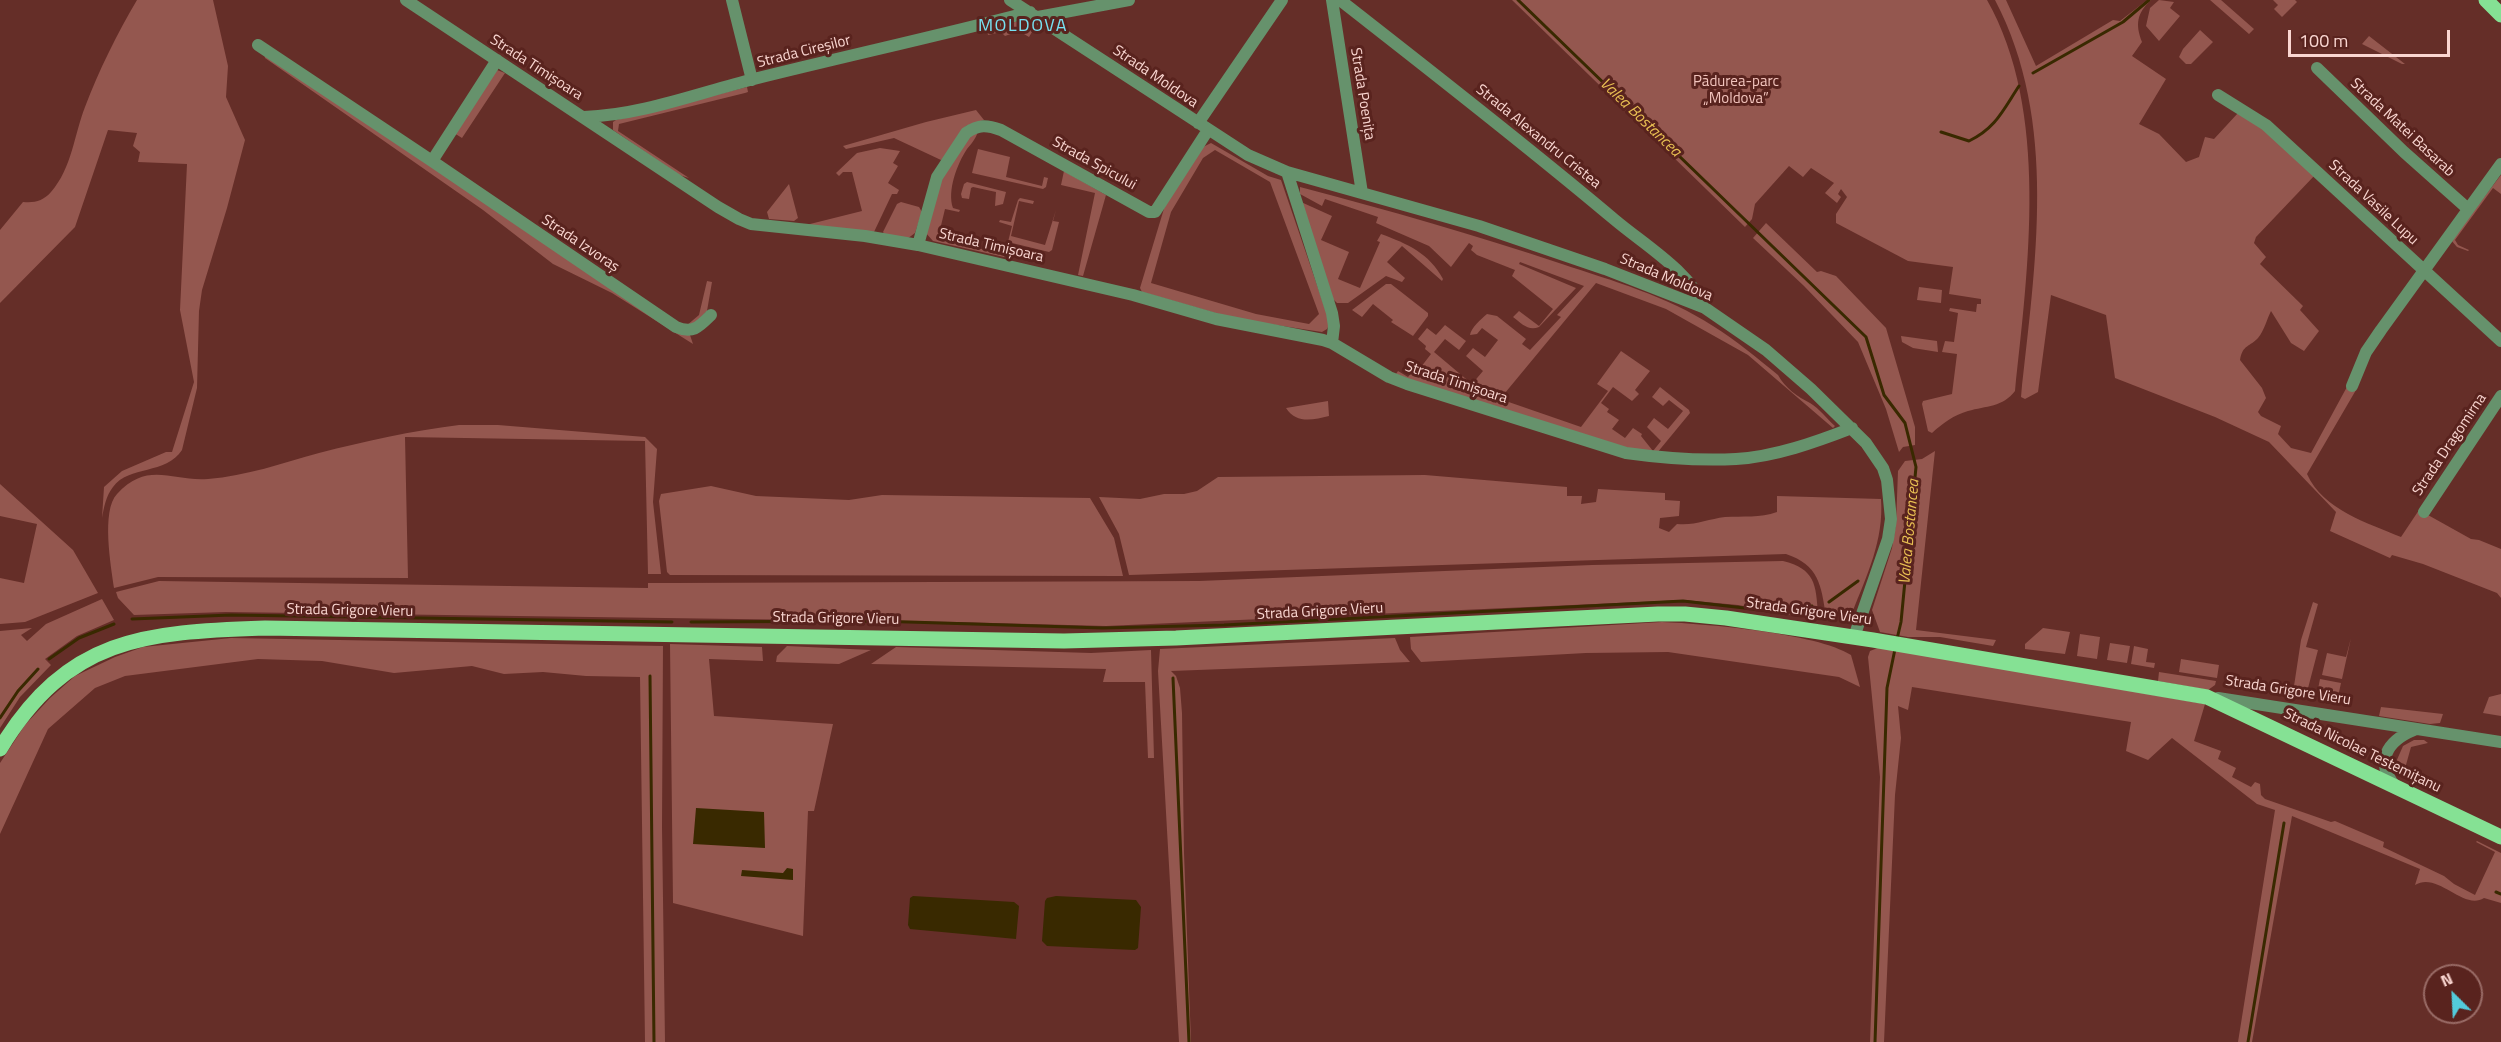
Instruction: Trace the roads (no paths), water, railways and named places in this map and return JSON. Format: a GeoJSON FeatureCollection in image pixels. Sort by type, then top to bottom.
{"type":"FeatureCollection","features":[{"type":"Feature","properties":{"kind":"main road"},"geometry":{"type":"LineString","coordinates":[[2486,0],[2501,15]]}},
{"type":"Feature","properties":{"kind":"main road","name":"Strada Grigore Vieru"},"geometry":{"type":"LineString","coordinates":[[0,749],[25,712],[53,682],[96,654],[132,640],[205,630],[265,628],[1064,641],[1685,614],[1874,640],[2207,697]]}},
{"type":"Feature","properties":{"kind":"main road","name":"Strada Nicolae Testemițanu"},"geometry":{"type":"LineString","coordinates":[[2207,697],[2501,837]]}},
{"type":"Feature","properties":{"kind":"street","name":"Strada Timișoara"},"geometry":{"type":"LineString","coordinates":[[406,0],[739,219],[752,224],[865,236],[918,245],[1133,295],[1216,319],[1332,343],[1389,377],[1407,384],[1626,453],[1661,457],[1737,459],[1793,447],[1851,428]]}},
{"type":"Feature","properties":{"kind":"street"},"geometry":{"type":"LineString","coordinates":[[732,0],[752,80]]}},
{"type":"Feature","properties":{"kind":"street","name":"Strada Moldova"},"geometry":{"type":"LineString","coordinates":[[1012,0],[1248,155],[1287,172],[1489,230],[1605,269],[1706,309],[1766,350],[1866,443],[1883,468],[1891,500],[1888,539],[1854,637]]}},
{"type":"Feature","properties":{"kind":"street","name":"Strada Cireșilor"},"geometry":{"type":"LineString","coordinates":[[584,117],[604,117],[633,111],[752,80],[1034,15],[1129,0]]}},
{"type":"Feature","properties":{"kind":"street"},"geometry":{"type":"LineString","coordinates":[[1203,127],[1282,0]]}},
{"type":"Feature","properties":{"kind":"street","name":"Strada Poenița"},"geometry":{"type":"LineString","coordinates":[[1332,0],[1362,193]]}},
{"type":"Feature","properties":{"kind":"street","name":"Strada Alexandru Cristea"},"geometry":{"type":"LineString","coordinates":[[1340,0],[1530,150],[1679,273],[1698,291],[1706,309]]}},
{"type":"Feature","properties":{"kind":"street","name":"Strada Izvoraș"},"geometry":{"type":"LineString","coordinates":[[258,45],[432,160],[676,327],[695,330],[711,315]]}},
{"type":"Feature","properties":{"kind":"street"},"geometry":{"type":"LineString","coordinates":[[432,160],[497,60]]}},
{"type":"Feature","properties":{"kind":"street","name":"Strada Matei Basarab"},"geometry":{"type":"LineString","coordinates":[[2317,68],[2404,152],[2468,209]]}},
{"type":"Feature","properties":{"kind":"street","name":"Strada Vasile Lupu"},"geometry":{"type":"LineString","coordinates":[[2218,95],[2266,125],[2501,341]]}},
{"type":"Feature","properties":{"kind":"street","name":"Strada Spicului"},"geometry":{"type":"LineString","coordinates":[[944,166],[966,133],[980,125],[990,126],[1149,212],[1155,212],[1203,127]]}},
{"type":"Feature","properties":{"kind":"street"},"geometry":{"type":"LineString","coordinates":[[2352,386],[2366,352],[2501,164]]}},
{"type":"Feature","properties":{"kind":"street","name":"Strada Timișoara"},"geometry":{"type":"LineString","coordinates":[[918,245],[937,177],[944,166]]}},
{"type":"Feature","properties":{"kind":"street"},"geometry":{"type":"LineString","coordinates":[[1287,172],[1332,313],[1334,326],[1332,343]]}},
{"type":"Feature","properties":{"kind":"street","name":"Strada Dragomirna"},"geometry":{"type":"LineString","coordinates":[[2424,512],[2501,396]]}},
{"type":"Feature","properties":{"kind":"street","name":"Strada Grigore Vieru"},"geometry":{"type":"LineString","coordinates":[[2207,697],[2501,742]]}},
{"type":"Feature","properties":{"kind":"street"},"geometry":{"type":"LineString","coordinates":[[2396,788],[2385,768],[2385,756],[2390,745],[2399,736],[2416,729]]}},
{"type":"Feature","properties":{"kind":"waterway","name":"Valea Bostancea"},"geometry":{"type":"LineString","coordinates":[[1518,0],[1866,337],[1884,395],[1905,423],[1916,467],[1901,622],[1897,639]]}},
{"type":"Feature","properties":{"kind":"waterway"},"geometry":{"type":"LineString","coordinates":[[2033,73],[2123,22],[2149,0]]}},
{"type":"Feature","properties":{"kind":"waterway"},"geometry":{"type":"LineString","coordinates":[[1941,132],[1969,141],[1978,136],[1998,118],[2019,86]]}},
{"type":"Feature","properties":{"kind":"waterway"},"geometry":{"type":"LineString","coordinates":[[1829,602],[1858,581]]}},
{"type":"Feature","properties":{"kind":"waterway"},"geometry":{"type":"LineString","coordinates":[[691,622],[876,621],[1103,628],[1224,625],[1683,601],[1762,610],[1812,606]]}},
{"type":"Feature","properties":{"kind":"waterway"},"geometry":{"type":"LineString","coordinates":[[132,619],[231,615],[672,622]]}},
{"type":"Feature","properties":{"kind":"waterway"},"geometry":{"type":"LineString","coordinates":[[49,659],[79,638],[114,624]]}},
{"type":"Feature","properties":{"kind":"waterway","name":"Valea Bostancea"},"geometry":{"type":"LineString","coordinates":[[1875,1042],[1887,688],[1895,649]]}},
{"type":"Feature","properties":{"kind":"waterway"},"geometry":{"type":"LineString","coordinates":[[0,718],[18,691],[38,669]]}},
{"type":"Feature","properties":{"kind":"waterway"},"geometry":{"type":"LineString","coordinates":[[650,676],[654,1042]]}},
{"type":"Feature","properties":{"kind":"waterway"},"geometry":{"type":"LineString","coordinates":[[1173,678],[1189,1042]]}},
{"type":"Feature","properties":{"kind":"waterway"},"geometry":{"type":"LineString","coordinates":[[2248,1042],[2284,823]]}},
{"type":"Feature","properties":{"kind":"waterway"},"geometry":{"type":"LineString","coordinates":[[2496,892],[2501,894]]}},
{"type":"Feature","properties":{"kind":"district","name":"MOLDOVA"},"geometry":{"type":"Point","coordinates":[1023,27]}},
{"type":"Feature","properties":{"kind":"park label","name":"Pădurea-parc „Moldova”"},"geometry":{"type":"Point","coordinates":[1736,90]}}]}
